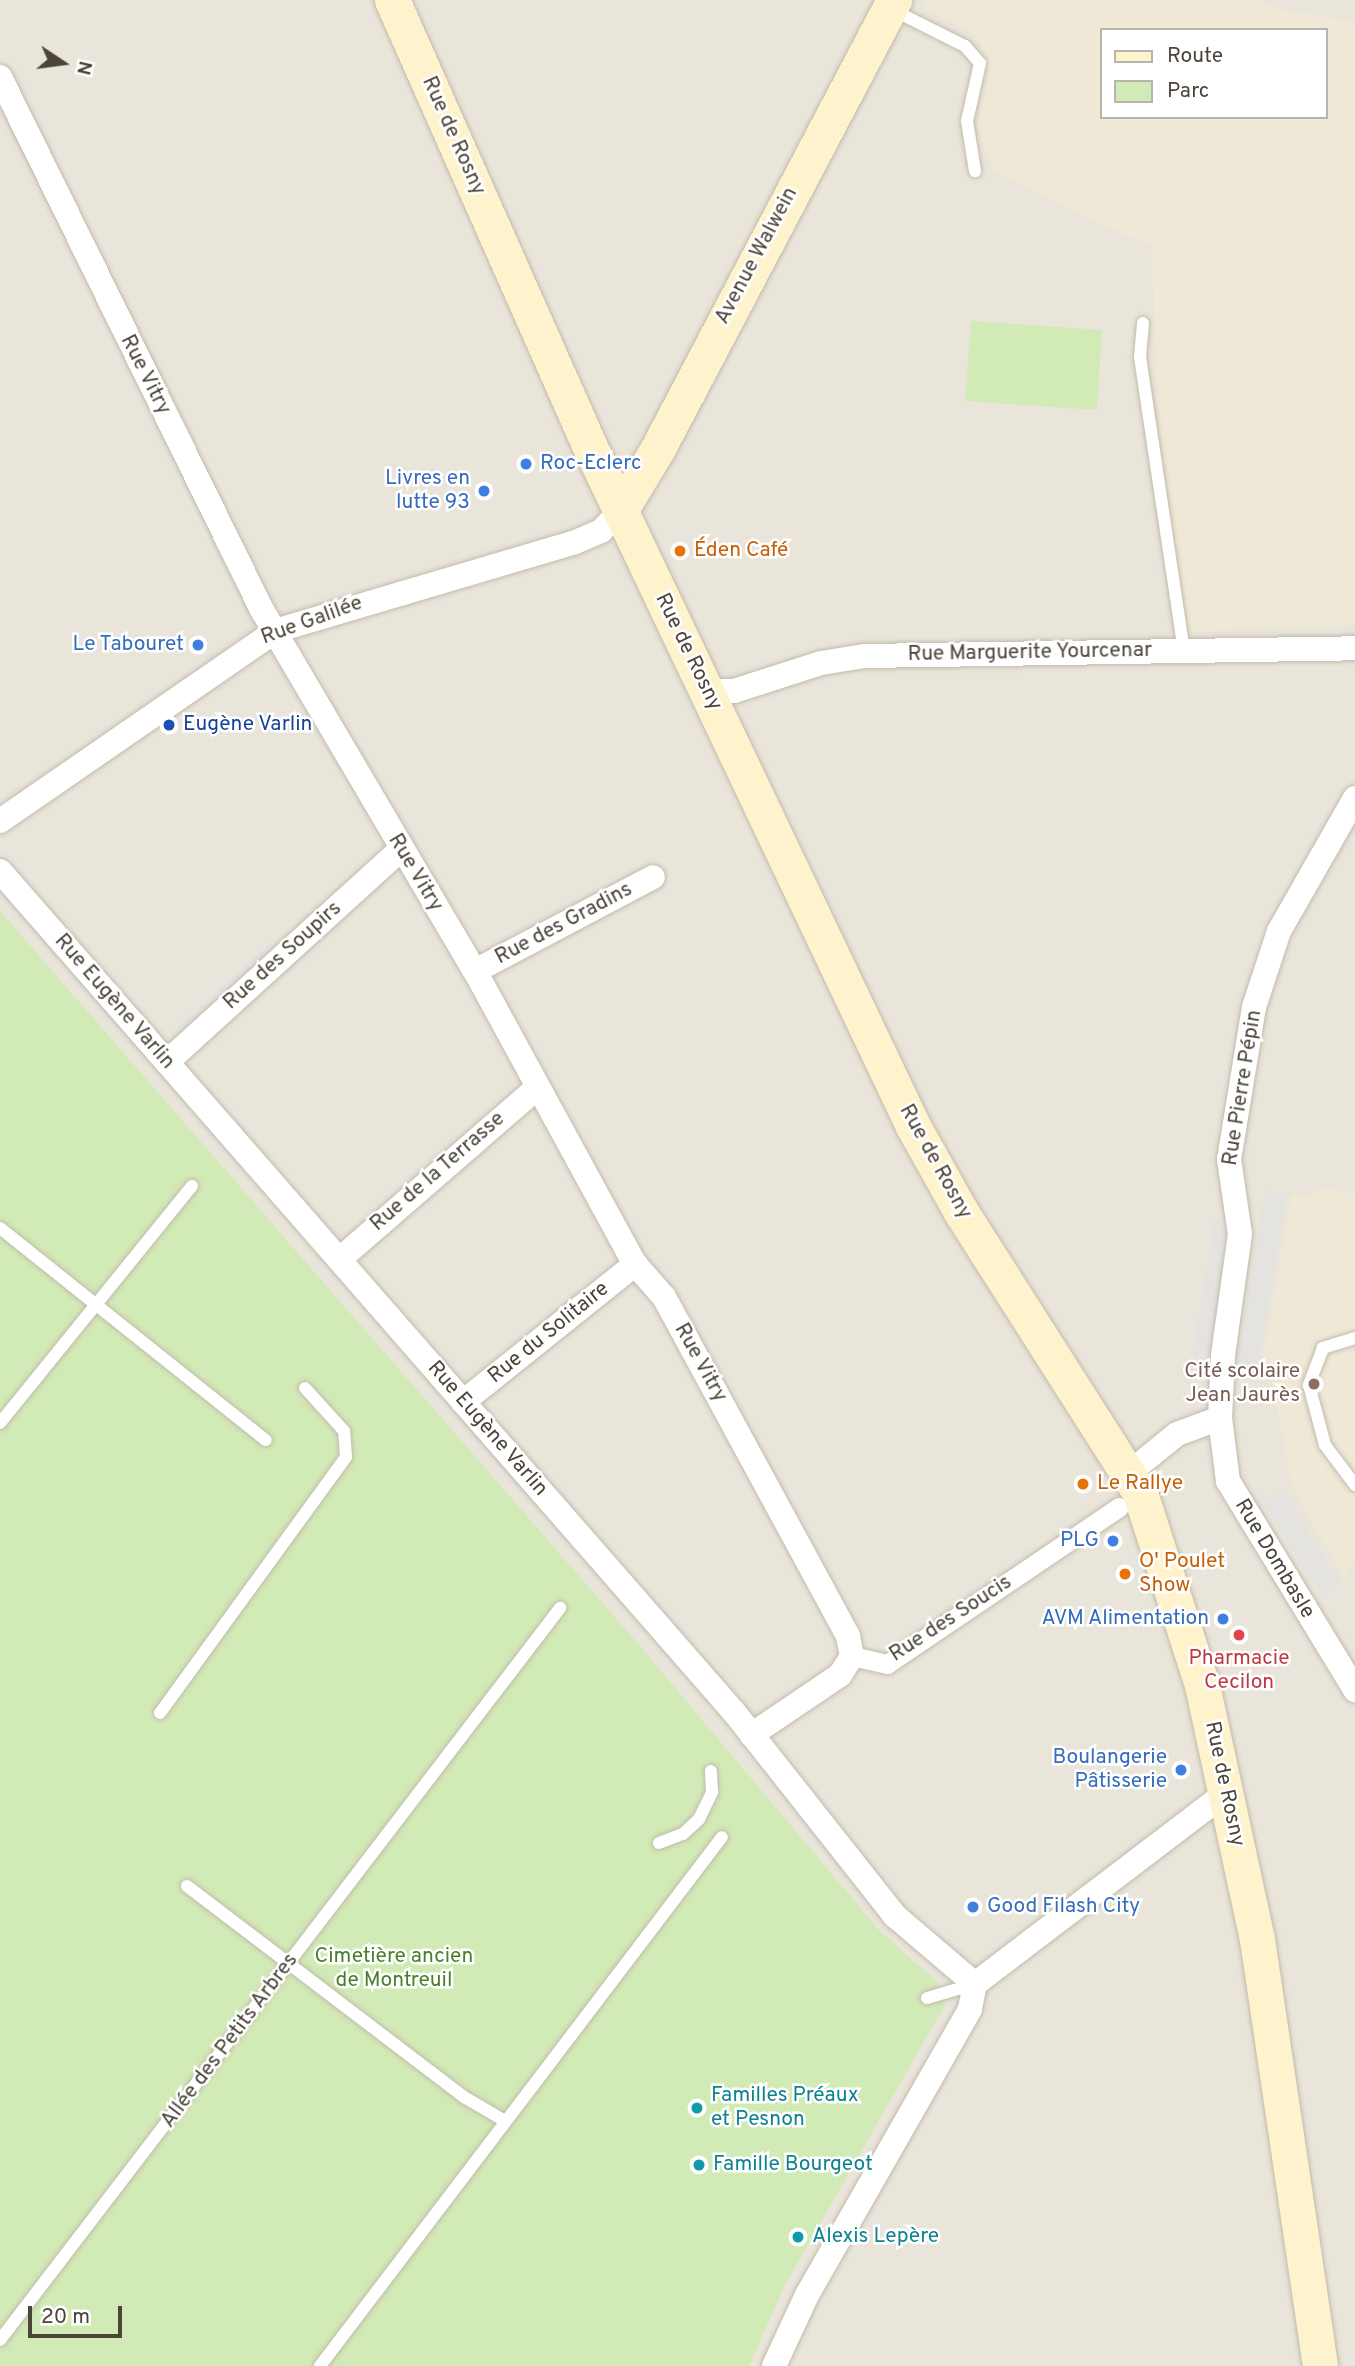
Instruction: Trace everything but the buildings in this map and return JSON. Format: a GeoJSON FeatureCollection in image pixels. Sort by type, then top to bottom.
{"type":"FeatureCollection","features":[{"type":"Feature","properties":{"kind":"main road","name":"Rue de Rosny"},"geometry":{"type":"LineString","coordinates":[[392,0],[620,511],[709,691],[914,1126],[961,1212],[1129,1473],[1156,1534],[1182,1613],[1226,1793],[1257,1939],[1320,2366]]}},
{"type":"Feature","properties":{"kind":"main road","name":"Avenue Walwein"},"geometry":{"type":"LineString","coordinates":[[620,511],[657,450],[891,4]]}},
{"type":"Feature","properties":{"kind":"street","name":"Rue Vitry"},"geometry":{"type":"LineString","coordinates":[[0,77],[275,631],[400,850],[475,971],[635,1264],[664,1297],[848,1636],[852,1656]]}},
{"type":"Feature","properties":{"kind":"street","name":"Rue Galilée"},"geometry":{"type":"LineString","coordinates":[[0,821],[275,631],[573,543],[601,531],[620,511]]}},
{"type":"Feature","properties":{"kind":"street","name":"Rue Marguerite Yourcenar"},"geometry":{"type":"LineString","coordinates":[[709,691],[734,691],[851,657],[1355,648]]}},
{"type":"Feature","properties":{"kind":"street","name":"Rue Pierre Pépin"},"geometry":{"type":"LineString","coordinates":[[1220,1418],[1223,1355],[1240,1234],[1229,1159],[1254,1007],[1279,931],[1355,798]]}},
{"type":"Feature","properties":{"kind":"street","name":"Rue des Soupirs"},"geometry":{"type":"LineString","coordinates":[[167,1062],[400,850]]}},
{"type":"Feature","properties":{"kind":"street","name":"Rue Eugène Varlin"},"geometry":{"type":"LineString","coordinates":[[0,871],[751,1735],[895,1916],[969,1986]]}},
{"type":"Feature","properties":{"kind":"street","name":"Rue des Gradins"},"geometry":{"type":"LineString","coordinates":[[475,971],[653,877]]}},
{"type":"Feature","properties":{"kind":"street","name":"Rue de la Terrasse"},"geometry":{"type":"LineString","coordinates":[[340,1259],[538,1087]]}},
{"type":"Feature","properties":{"kind":"street","name":"Rue du Solitaire"},"geometry":{"type":"LineString","coordinates":[[463,1402],[635,1264]]}},
{"type":"Feature","properties":{"kind":"street"},"geometry":{"type":"LineString","coordinates":[[1129,1473],[1177,1434],[1220,1418]]}},
{"type":"Feature","properties":{"kind":"street","name":"Rue Dombasle"},"geometry":{"type":"LineString","coordinates":[[1220,1418],[1228,1481],[1355,1690]]}},
{"type":"Feature","properties":{"kind":"street","name":"Rue des Soucis"},"geometry":{"type":"LineString","coordinates":[[852,1656],[887,1664],[1119,1507]]}},
{"type":"Feature","properties":{"kind":"street"},"geometry":{"type":"LineString","coordinates":[[751,1735],[840,1675],[852,1656]]}},
{"type":"Feature","properties":{"kind":"street"},"geometry":{"type":"LineString","coordinates":[[774,2366],[802,2304],[970,2009],[969,1986],[1226,1793]]}},
{"type":"Feature","properties":{"kind":"lane"},"geometry":{"type":"LineString","coordinates":[[891,4],[965,46],[980,63],[967,121],[975,172]]}},
{"type":"Feature","properties":{"kind":"lane"},"geometry":{"type":"LineString","coordinates":[[1143,323],[1140,357],[1184,651]]}},
{"type":"Feature","properties":{"kind":"lane"},"geometry":{"type":"LineString","coordinates":[[0,1423],[192,1186]]}},
{"type":"Feature","properties":{"kind":"lane"},"geometry":{"type":"LineString","coordinates":[[0,1228],[266,1440]]}},
{"type":"Feature","properties":{"kind":"lane"},"geometry":{"type":"LineString","coordinates":[[1355,1338],[1323,1348],[1310,1385],[1325,1446],[1355,1485]]}},
{"type":"Feature","properties":{"kind":"lane"},"geometry":{"type":"LineString","coordinates":[[160,1713],[346,1457],[344,1431],[305,1388]]}},
{"type":"Feature","properties":{"kind":"lane","name":"Allée des Petits Arbres"},"geometry":{"type":"LineString","coordinates":[[0,2340],[560,1608]]}},
{"type":"Feature","properties":{"kind":"lane"},"geometry":{"type":"LineString","coordinates":[[659,1843],[683,1834],[699,1819],[712,1792],[711,1772]]}},
{"type":"Feature","properties":{"kind":"lane"},"geometry":{"type":"LineString","coordinates":[[320,2366],[722,1837]]}},
{"type":"Feature","properties":{"kind":"lane"},"geometry":{"type":"LineString","coordinates":[[187,1886],[464,2097],[505,2121]]}},
{"type":"Feature","properties":{"kind":"lane"},"geometry":{"type":"LineString","coordinates":[[927,1998],[969,1986]]}},
{"type":"Feature","properties":{"kind":"shaded area"},"geometry":{"type":"Polygon","coordinates":[[[0,0],[1355,0],[1355,2366],[0,2366],[0,0]]]}},
{"type":"Feature","properties":{"kind":"shaded area"},"geometry":{"type":"Polygon","coordinates":[[[929,0],[1260,0],[1282,10],[1355,22],[1355,625],[1174,632],[1161,498],[1152,247],[993,172],[977,127],[989,79],[980,38],[924,8],[929,0]]]}},
{"type":"Feature","properties":{"kind":"shaded area"},"geometry":{"type":"Polygon","coordinates":[[[0,880],[131,1030],[124,1036],[0,892],[0,880]]]}},
{"type":"Feature","properties":{"kind":"shaded area"},"geometry":{"type":"Polygon","coordinates":[[[269,942],[275,949],[184,1035],[175,1030],[269,942]]]}},
{"type":"Feature","properties":{"kind":"shaded area","name":"Cité scolaire Jean Jaurès"},"geometry":{"type":"Polygon","coordinates":[[[1324,1188],[1355,1195],[1355,1557],[1345,1580],[1293,1489],[1272,1381],[1261,1372],[1291,1194],[1306,1196],[1324,1188]]]}},
{"type":"Feature","properties":{"kind":"shaded area"},"geometry":{"type":"Polygon","coordinates":[[[1265,1190],[1287,1194],[1258,1369],[1236,1364],[1265,1190]]]}},
{"type":"Feature","properties":{"kind":"shaded area"},"geometry":{"type":"Polygon","coordinates":[[[1214,1221],[1232,1224],[1210,1362],[1192,1359],[1214,1221]]]}},
{"type":"Feature","properties":{"kind":"shaded area"},"geometry":{"type":"Polygon","coordinates":[[[469,1418],[529,1488],[523,1494],[462,1425],[469,1418]]]}},
{"type":"Feature","properties":{"kind":"shaded area"},"geometry":{"type":"Polygon","coordinates":[[[1284,1492],[1340,1582],[1323,1598],[1263,1504],[1284,1492]]]}},
{"type":"Feature","properties":{"kind":"green space"},"geometry":{"type":"Polygon","coordinates":[[[971,321],[1102,330],[1097,410],[965,401],[971,321]]]}},
{"type":"Feature","properties":{"kind":"green space","name":"Cimetière ancien de Montreuil"},"geometry":{"type":"Polygon","coordinates":[[[0,911],[634,1639],[878,1929],[938,1983],[945,2005],[784,2287],[749,2366],[0,2366],[0,911]]]}},
{"type":"Feature","properties":{"kind":"place","name":"Roc-Eclerc"},"geometry":{"type":"Point","coordinates":[526,464]}},
{"type":"Feature","properties":{"kind":"place","name":"Livres en lutte 93"},"geometry":{"type":"Point","coordinates":[484,491]}},
{"type":"Feature","properties":{"kind":"place","name":"Éden Café"},"geometry":{"type":"Point","coordinates":[680,551]}},
{"type":"Feature","properties":{"kind":"place","name":"Le Tabouret"},"geometry":{"type":"Point","coordinates":[198,645]}},
{"type":"Feature","properties":{"kind":"place","name":"Eugène Varlin"},"geometry":{"type":"Point","coordinates":[169,725]}},
{"type":"Feature","properties":{"kind":"place","name":"Cité scolaire Jean Jaurès"},"geometry":{"type":"Point","coordinates":[1314,1384]}},
{"type":"Feature","properties":{"kind":"place","name":"Le Rallye"},"geometry":{"type":"Point","coordinates":[1083,1484]}},
{"type":"Feature","properties":{"kind":"place","name":"PLG"},"geometry":{"type":"Point","coordinates":[1113,1541]}},
{"type":"Feature","properties":{"kind":"place","name":"O' Poulet Show"},"geometry":{"type":"Point","coordinates":[1125,1574]}},
{"type":"Feature","properties":{"kind":"place","name":"AVM Alimentation"},"geometry":{"type":"Point","coordinates":[1223,1619]}},
{"type":"Feature","properties":{"kind":"place","name":"Pharmacie Cecilon"},"geometry":{"type":"Point","coordinates":[1239,1635]}},
{"type":"Feature","properties":{"kind":"place","name":"Boulangerie Pâtisserie"},"geometry":{"type":"Point","coordinates":[1181,1770]}},
{"type":"Feature","properties":{"kind":"place","name":"Good Filash City"},"geometry":{"type":"Point","coordinates":[973,1907]}},
{"type":"Feature","properties":{"kind":"place","name":"Familles Préaux et Pesnon"},"geometry":{"type":"Point","coordinates":[697,2108]}},
{"type":"Feature","properties":{"kind":"place","name":"Famille Bourgeot"},"geometry":{"type":"Point","coordinates":[699,2165]}},
{"type":"Feature","properties":{"kind":"place","name":"Alexis Lepère"},"geometry":{"type":"Point","coordinates":[798,2237]}}]}
